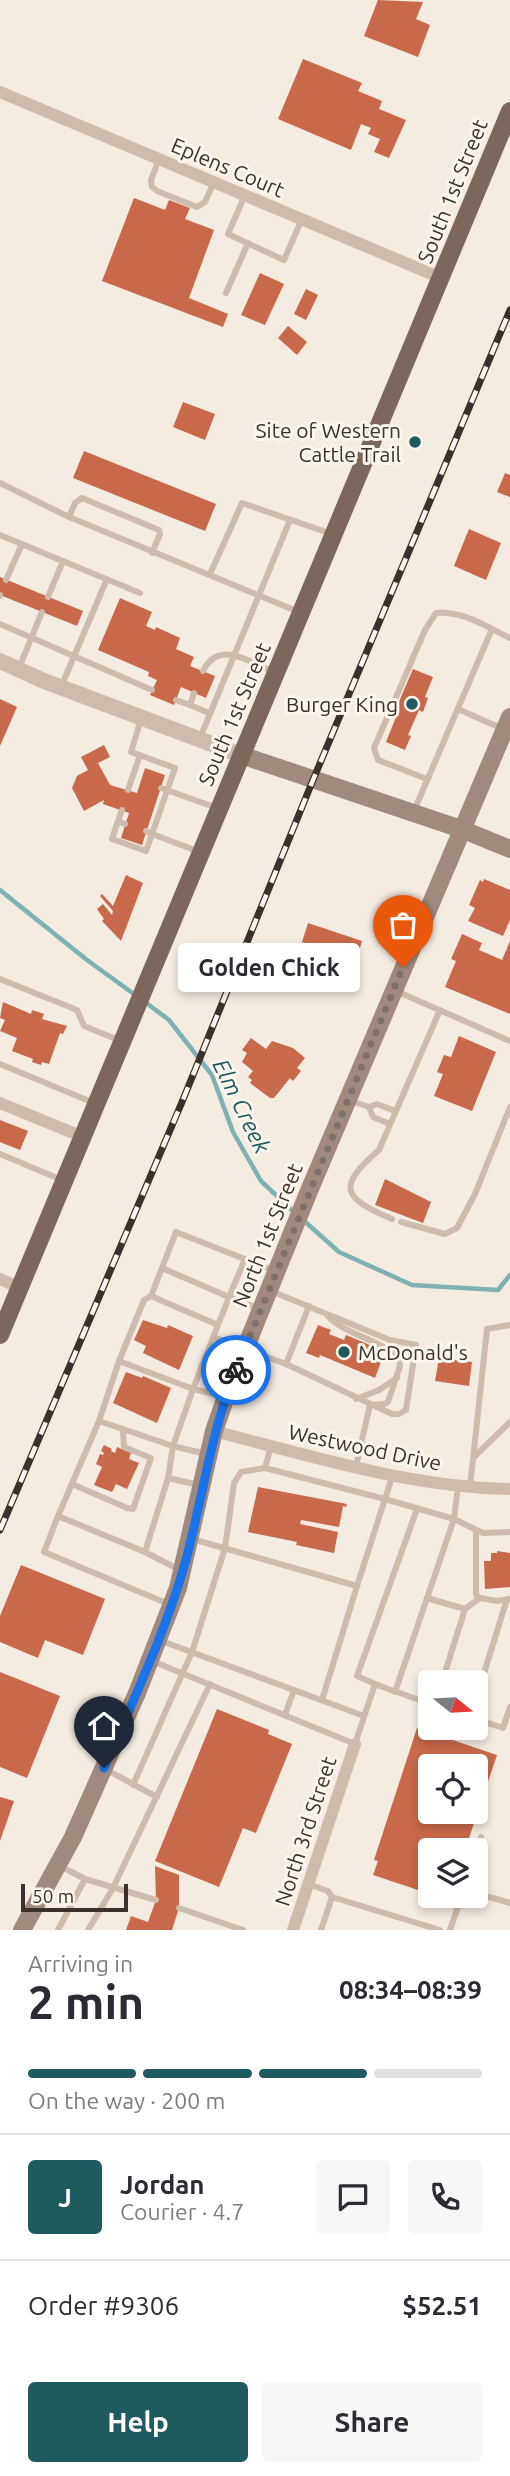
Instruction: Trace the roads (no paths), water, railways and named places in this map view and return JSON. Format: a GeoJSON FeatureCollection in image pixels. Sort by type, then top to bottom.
{"type":"FeatureCollection","features":[{"type":"Feature","properties":{"kind":"main road","name":"South 1st Street"},"geometry":{"type":"LineString","coordinates":[[0,1335],[510,111]]}},
{"type":"Feature","properties":{"kind":"main road","name":"North 1st Street"},"geometry":{"type":"LineString","coordinates":[[22,1930],[73,1837],[158,1639],[191,1539],[208,1455],[226,1397],[309,1191],[507,723]]}},
{"type":"Feature","properties":{"kind":"main road"},"geometry":{"type":"LineString","coordinates":[[241,755],[461,829],[510,849]]}},
{"type":"Feature","properties":{"kind":"street","name":"Eplens Court"},"geometry":{"type":"LineString","coordinates":[[0,92],[441,278]]}},
{"type":"Feature","properties":{"kind":"street"},"geometry":{"type":"LineString","coordinates":[[0,661],[61,688],[241,755]]}},
{"type":"Feature","properties":{"kind":"street"},"geometry":{"type":"LineString","coordinates":[[0,1103],[83,1138]]}},
{"type":"Feature","properties":{"kind":"street"},"geometry":{"type":"LineString","coordinates":[[0,1279],[20,1288]]}},
{"type":"Feature","properties":{"kind":"street","name":"Westwood Drive"},"geometry":{"type":"LineString","coordinates":[[214,1431],[393,1474],[464,1487],[510,1489]]}},
{"type":"Feature","properties":{"kind":"street","name":"North 3rd Street"},"geometry":{"type":"LineString","coordinates":[[297,1929],[308,1884],[355,1744]]}},
{"type":"Feature","properties":{"kind":"lane"},"geometry":{"type":"LineString","coordinates":[[159,159],[151,180],[152,187],[157,191],[197,206],[205,202],[214,182]]}},
{"type":"Feature","properties":{"kind":"lane"},"geometry":{"type":"LineString","coordinates":[[244,195],[228,234],[284,260],[302,219]]}},
{"type":"Feature","properties":{"kind":"lane"},"geometry":{"type":"LineString","coordinates":[[226,293],[248,243]]}},
{"type":"Feature","properties":{"kind":"lane"},"geometry":{"type":"LineString","coordinates":[[0,483],[152,553],[211,574],[301,613]]}},
{"type":"Feature","properties":{"kind":"lane"},"geometry":{"type":"LineString","coordinates":[[69,517],[75,503],[82,498],[146,524],[159,530],[160,534],[152,553]]}},
{"type":"Feature","properties":{"kind":"lane"},"geometry":{"type":"LineString","coordinates":[[211,574],[242,503],[333,535]]}},
{"type":"Feature","properties":{"kind":"lane"},"geometry":{"type":"LineString","coordinates":[[200,739],[290,520]]}},
{"type":"Feature","properties":{"kind":"lane"},"geometry":{"type":"LineString","coordinates":[[0,535],[140,593]]}},
{"type":"Feature","properties":{"kind":"lane"},"geometry":{"type":"LineString","coordinates":[[6,580],[22,544]]}},
{"type":"Feature","properties":{"kind":"lane"},"geometry":{"type":"LineString","coordinates":[[48,597],[63,561]]}},
{"type":"Feature","properties":{"kind":"lane"},"geometry":{"type":"LineString","coordinates":[[61,688],[107,579]]}},
{"type":"Feature","properties":{"kind":"lane"},"geometry":{"type":"LineString","coordinates":[[18,670],[42,612]]}},
{"type":"Feature","properties":{"kind":"lane"},"geometry":{"type":"LineString","coordinates":[[427,779],[378,760],[374,748],[425,630],[436,613],[449,612],[510,638]]}},
{"type":"Feature","properties":{"kind":"lane"},"geometry":{"type":"LineString","coordinates":[[0,624],[152,690]]}},
{"type":"Feature","properties":{"kind":"lane"},"geometry":{"type":"LineString","coordinates":[[413,813],[492,629]]}},
{"type":"Feature","properties":{"kind":"lane"},"geometry":{"type":"LineString","coordinates":[[203,671],[208,662],[218,655],[233,654],[275,673]]}},
{"type":"Feature","properties":{"kind":"lane"},"geometry":{"type":"LineString","coordinates":[[190,705],[194,693]]}},
{"type":"Feature","properties":{"kind":"lane"},"geometry":{"type":"LineString","coordinates":[[176,700],[209,713]]}},
{"type":"Feature","properties":{"kind":"lane"},"geometry":{"type":"LineString","coordinates":[[458,709],[507,723]]}},
{"type":"Feature","properties":{"kind":"lane"},"geometry":{"type":"LineString","coordinates":[[122,810],[112,839],[146,851],[149,832],[164,790],[176,768],[131,752],[141,718]]}},
{"type":"Feature","properties":{"kind":"lane"},"geometry":{"type":"LineString","coordinates":[[128,790],[140,755]]}},
{"type":"Feature","properties":{"kind":"lane"},"geometry":{"type":"LineString","coordinates":[[132,779],[141,781]]}},
{"type":"Feature","properties":{"kind":"lane"},"geometry":{"type":"LineString","coordinates":[[164,790],[218,808]]}},
{"type":"Feature","properties":{"kind":"lane"},"geometry":{"type":"LineString","coordinates":[[118,821],[125,824]]}},
{"type":"Feature","properties":{"kind":"lane"},"geometry":{"type":"LineString","coordinates":[[149,832],[200,852]]}},
{"type":"Feature","properties":{"kind":"lane"},"geometry":{"type":"LineString","coordinates":[[0,979],[77,1010],[84,1027],[123,1037]]}},
{"type":"Feature","properties":{"kind":"lane"},"geometry":{"type":"LineString","coordinates":[[394,990],[510,1041]]}},
{"type":"Feature","properties":{"kind":"lane"},"geometry":{"type":"LineString","coordinates":[[392,1219],[363,1206],[350,1192],[361,1165],[379,1150],[440,1010]]}},
{"type":"Feature","properties":{"kind":"lane"},"geometry":{"type":"LineString","coordinates":[[0,1064],[96,1104]]}},
{"type":"Feature","properties":{"kind":"lane"},"geometry":{"type":"LineString","coordinates":[[348,1099],[369,1107],[377,1104],[395,1111]]}},
{"type":"Feature","properties":{"kind":"lane"},"geometry":{"type":"LineString","coordinates":[[369,1107],[373,1117],[390,1124]]}},
{"type":"Feature","properties":{"kind":"lane"},"geometry":{"type":"LineString","coordinates":[[401,1222],[445,1234],[457,1228],[475,1194],[510,1107]]}},
{"type":"Feature","properties":{"kind":"lane"},"geometry":{"type":"LineString","coordinates":[[0,1154],[64,1180]]}},
{"type":"Feature","properties":{"kind":"lane"},"geometry":{"type":"LineString","coordinates":[[171,1605],[44,1552],[99,1421],[119,1361],[144,1300],[151,1296],[176,1232],[276,1271]]}},
{"type":"Feature","properties":{"kind":"lane"},"geometry":{"type":"LineString","coordinates":[[145,1552],[168,1478],[173,1446],[213,1336],[245,1259]]}},
{"type":"Feature","properties":{"kind":"lane"},"geometry":{"type":"LineString","coordinates":[[162,1268],[261,1309]]}},
{"type":"Feature","properties":{"kind":"lane"},"geometry":{"type":"LineString","coordinates":[[213,1336],[286,1364],[392,1414],[406,1410],[416,1345],[390,1340],[269,1290]]}},
{"type":"Feature","properties":{"kind":"lane"},"geometry":{"type":"LineString","coordinates":[[151,1296],[218,1325]]}},
{"type":"Feature","properties":{"kind":"lane"},"geometry":{"type":"LineString","coordinates":[[286,1364],[309,1307]]}},
{"type":"Feature","properties":{"kind":"lane"},"geometry":{"type":"LineString","coordinates":[[325,1313],[333,1323],[388,1347],[399,1357],[400,1366],[388,1402],[370,1405]]}},
{"type":"Feature","properties":{"kind":"lane"},"geometry":{"type":"LineString","coordinates":[[395,1692],[473,1459],[487,1329],[510,1325]]}},
{"type":"Feature","properties":{"kind":"lane"},"geometry":{"type":"LineString","coordinates":[[119,1361],[193,1389],[226,1397]]}},
{"type":"Feature","properties":{"kind":"lane"},"geometry":{"type":"LineString","coordinates":[[356,1399],[379,1390],[397,1378]]}},
{"type":"Feature","properties":{"kind":"lane"},"geometry":{"type":"LineString","coordinates":[[356,1466],[370,1405]]}},
{"type":"Feature","properties":{"kind":"lane"},"geometry":{"type":"LineString","coordinates":[[99,1421],[208,1455]]}},
{"type":"Feature","properties":{"kind":"lane"},"geometry":{"type":"LineString","coordinates":[[473,1459],[510,1422]]}},
{"type":"Feature","properties":{"kind":"lane"},"geometry":{"type":"LineString","coordinates":[[72,1484],[133,1509],[151,1458],[124,1447],[123,1429]]}},
{"type":"Feature","properties":{"kind":"lane"},"geometry":{"type":"LineString","coordinates":[[265,1468],[271,1446]]}},
{"type":"Feature","properties":{"kind":"lane"},"geometry":{"type":"LineString","coordinates":[[133,1785],[192,1652],[225,1548],[234,1483],[241,1472],[265,1468],[454,1519],[483,1533],[510,1532]]}},
{"type":"Feature","properties":{"kind":"lane"},"geometry":{"type":"LineString","coordinates":[[322,1700],[393,1474]]}},
{"type":"Feature","properties":{"kind":"lane"},"geometry":{"type":"LineString","coordinates":[[168,1478],[202,1485]]}},
{"type":"Feature","properties":{"kind":"lane"},"geometry":{"type":"LineString","coordinates":[[417,1509],[357,1676],[418,1700]]}},
{"type":"Feature","properties":{"kind":"lane"},"geometry":{"type":"LineString","coordinates":[[58,1516],[145,1552],[182,1571]]}},
{"type":"Feature","properties":{"kind":"lane"},"geometry":{"type":"LineString","coordinates":[[476,1530],[476,1595],[497,1601],[509,1599],[486,1670]]}},
{"type":"Feature","properties":{"kind":"lane"},"geometry":{"type":"LineString","coordinates":[[191,1539],[357,1586]]}},
{"type":"Feature","properties":{"kind":"lane"},"geometry":{"type":"LineString","coordinates":[[426,1598],[465,1609]]}},
{"type":"Feature","properties":{"kind":"lane"},"geometry":{"type":"LineString","coordinates":[[446,1670],[465,1609],[480,1598]]}},
{"type":"Feature","properties":{"kind":"lane"},"geometry":{"type":"LineString","coordinates":[[158,1639],[364,1716]]}},
{"type":"Feature","properties":{"kind":"lane"},"geometry":{"type":"LineString","coordinates":[[149,1660],[355,1744],[375,1684]]}},
{"type":"Feature","properties":{"kind":"lane"},"geometry":{"type":"LineString","coordinates":[[88,1930],[113,1888],[211,1684]]}},
{"type":"Feature","properties":{"kind":"lane"},"geometry":{"type":"LineString","coordinates":[[285,1715],[295,1690]]}},
{"type":"Feature","properties":{"kind":"lane"},"geometry":{"type":"LineString","coordinates":[[488,1723],[503,1728],[510,1707]]}},
{"type":"Feature","properties":{"kind":"lane"},"geometry":{"type":"LineString","coordinates":[[104,1768],[157,1797]]}},
{"type":"Feature","properties":{"kind":"lane"},"geometry":{"type":"LineString","coordinates":[[58,1865],[86,1879],[156,1900]]}},
{"type":"Feature","properties":{"kind":"lane"},"geometry":{"type":"LineString","coordinates":[[58,1930],[86,1879]]}},
{"type":"Feature","properties":{"kind":"lane"},"geometry":{"type":"LineString","coordinates":[[308,1884],[328,1891],[332,1897],[440,1930]]}},
{"type":"Feature","properties":{"kind":"lane"},"geometry":{"type":"LineString","coordinates":[[321,1930],[332,1897]]}},
{"type":"Feature","properties":{"kind":"lane"},"geometry":{"type":"LineString","coordinates":[[488,1897],[510,1903]]}},
{"type":"Feature","properties":{"kind":"lane"},"geometry":{"type":"LineString","coordinates":[[179,1908],[243,1930]]}},
{"type":"Feature","properties":{"kind":"lane"},"geometry":{"type":"LineString","coordinates":[[450,1930],[458,1908]]}},
{"type":"Feature","properties":{"kind":"waterway","name":"Elm Creek"},"geometry":{"type":"LineString","coordinates":[[0,890],[138,997]]}},
{"type":"Feature","properties":{"kind":"waterway","name":"Elm Creek"},"geometry":{"type":"LineString","coordinates":[[145,1002],[169,1020],[212,1075],[233,1132],[261,1181],[295,1213]]}},
{"type":"Feature","properties":{"kind":"waterway","name":"Elm Creek"},"geometry":{"type":"LineString","coordinates":[[302,1219],[339,1252],[412,1285],[498,1290],[510,1275]]}},
{"type":"Feature","properties":{"kind":"railway"},"geometry":{"type":"LineString","coordinates":[[0,1530],[182,1102],[313,780],[510,310]]}},
{"type":"Feature","properties":{"kind":"place","name":"Site of Western Cattle Trail"},"geometry":{"type":"Point","coordinates":[415,442]}},
{"type":"Feature","properties":{"kind":"place","name":"Burger King"},"geometry":{"type":"Point","coordinates":[412,704]}},
{"type":"Feature","properties":{"kind":"place","name":"Golden Chick"},"geometry":{"type":"Point","coordinates":[403,967]}},
{"type":"Feature","properties":{"kind":"place","name":"McDonald's"},"geometry":{"type":"Point","coordinates":[344,1352]}}]}
